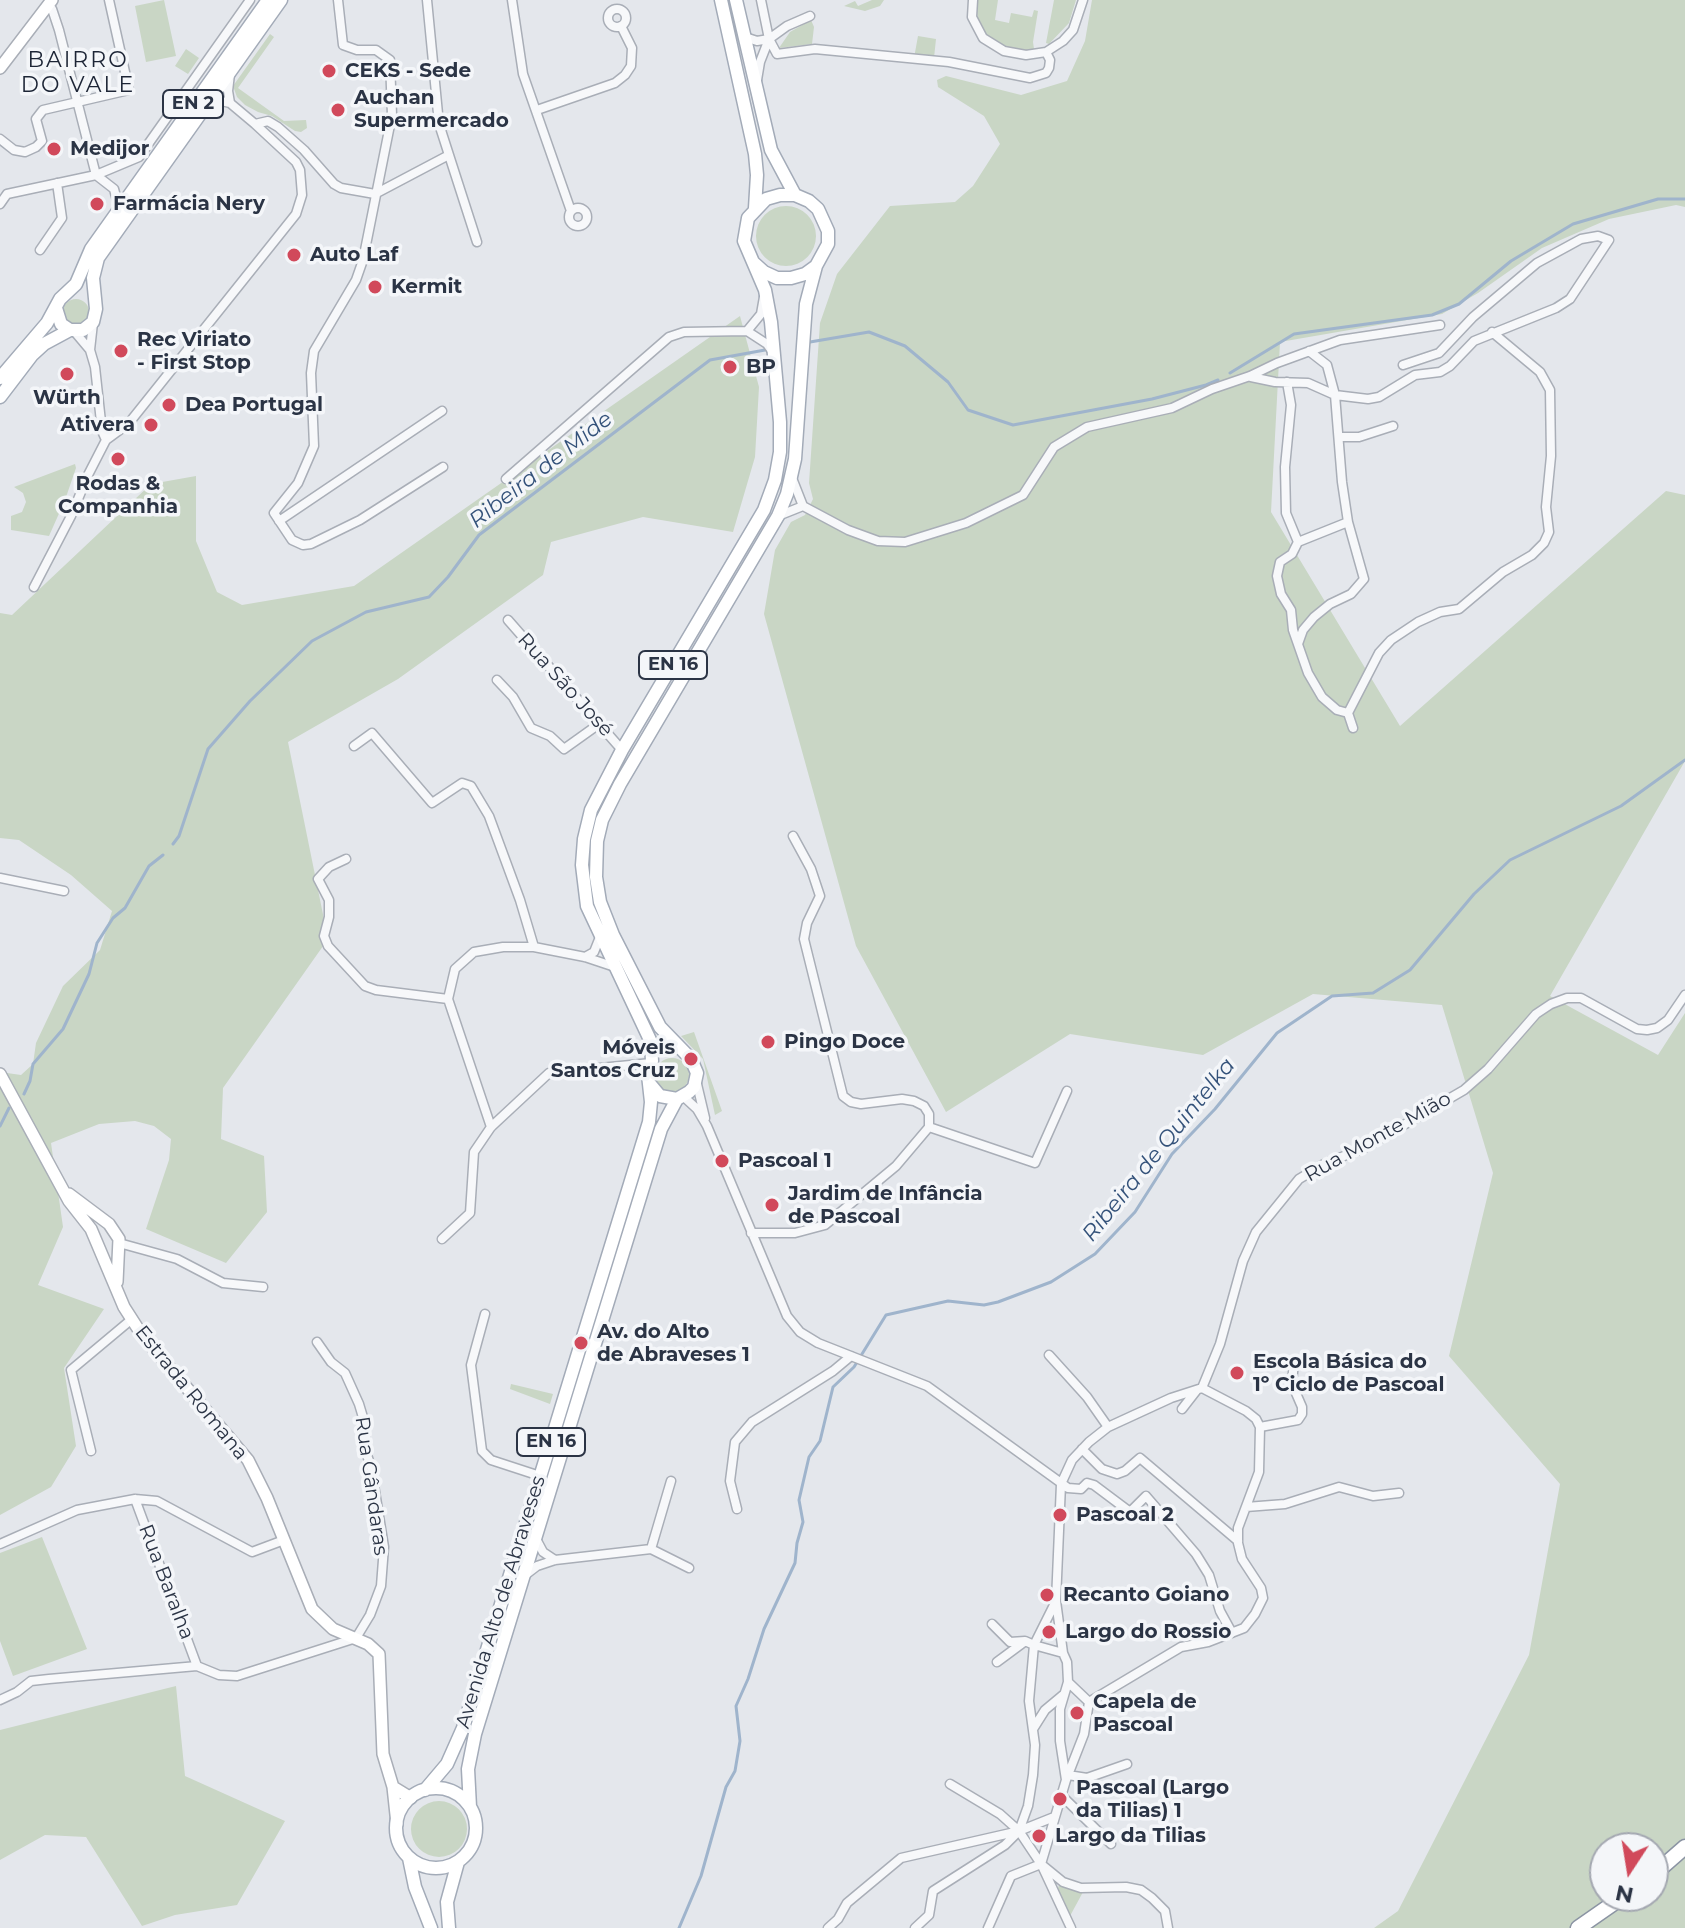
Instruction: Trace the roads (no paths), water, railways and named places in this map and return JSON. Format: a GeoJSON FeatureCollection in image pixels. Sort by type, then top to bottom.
{"type":"FeatureCollection","features":[{"type":"Feature","properties":{"kind":"highway"},"geometry":{"type":"LineString","coordinates":[[1669,1861],[1685,1847]]}},
{"type":"Feature","properties":{"kind":"highway"},"geometry":{"type":"LineString","coordinates":[[1578,1928],[1601,1912]]}},
{"type":"Feature","properties":{"kind":"main road","name":"EN 2"},"geometry":{"type":"LineString","coordinates":[[0,378],[47,323],[64,295],[76,284],[86,257],[268,0]]}},
{"type":"Feature","properties":{"kind":"main road","name":"EN 2"},"geometry":{"type":"LineString","coordinates":[[93,322],[96,316],[93,278],[98,258],[281,0]]}},
{"type":"Feature","properties":{"kind":"main road","name":"EN 16"},"geometry":{"type":"LineString","coordinates":[[650,1071],[649,1033],[587,906],[584,839],[591,810],[622,750],[764,510],[780,452],[774,355],[765,290],[744,241],[745,229],[755,208],[755,154],[721,0]]}},
{"type":"Feature","properties":{"kind":"main road","name":"EN 16"},"geometry":{"type":"LineString","coordinates":[[680,1098],[694,1087],[695,1065],[660,1027],[613,935],[598,890],[597,841],[602,820],[620,784],[778,516],[792,478],[795,459],[803,336],[815,272],[828,244],[825,219],[809,201],[795,195],[771,150],[736,0]]}},
{"type":"Feature","properties":{"kind":"main road"},"geometry":{"type":"LineString","coordinates":[[755,208],[766,199],[795,195]]}},
{"type":"Feature","properties":{"kind":"main road"},"geometry":{"type":"LineString","coordinates":[[754,263],[777,278],[815,272]]}},
{"type":"Feature","properties":{"kind":"main road"},"geometry":{"type":"LineString","coordinates":[[64,295],[81,291],[94,303]]}},
{"type":"Feature","properties":{"kind":"main road"},"geometry":{"type":"LineString","coordinates":[[56,308],[61,324],[72,330]]}},
{"type":"Feature","properties":{"kind":"main road"},"geometry":{"type":"LineString","coordinates":[[0,397],[44,344],[72,330],[83,330],[93,322]]}},
{"type":"Feature","properties":{"kind":"main road"},"geometry":{"type":"LineString","coordinates":[[680,1098],[660,1096],[650,1071],[664,1052],[685,1054]]}},
{"type":"Feature","properties":{"kind":"main road","name":"Avenida Alto de Abraveses"},"geometry":{"type":"LineString","coordinates":[[425,1790],[447,1764],[463,1728],[649,1122],[650,1071]]}},
{"type":"Feature","properties":{"kind":"main road","name":"Avenida Alto de Abraveses"},"geometry":{"type":"LineString","coordinates":[[470,1807],[468,1769],[472,1750],[535,1537],[661,1129],[680,1098]]}},
{"type":"Feature","properties":{"kind":"main road","name":"EN 16"},"geometry":{"type":"LineString","coordinates":[[411,1798],[425,1790]]}},
{"type":"Feature","properties":{"kind":"main road"},"geometry":{"type":"LineString","coordinates":[[425,1790],[451,1791],[470,1807]]}},
{"type":"Feature","properties":{"kind":"main road"},"geometry":{"type":"LineString","coordinates":[[411,1798],[399,1814],[397,1824],[397,1836],[409,1858],[433,1868],[458,1862]]}},
{"type":"Feature","properties":{"kind":"main road","name":"EN 16"},"geometry":{"type":"LineString","coordinates":[[449,1928],[447,1902],[458,1862],[474,1843],[475,1819],[470,1807]]}},
{"type":"Feature","properties":{"kind":"main road"},"geometry":{"type":"LineString","coordinates":[[409,1858],[415,1887],[431,1928]]}},
{"type":"Feature","properties":{"kind":"street"},"geometry":{"type":"LineString","coordinates":[[0,139],[14,150],[25,152],[42,141],[36,119],[43,110],[129,90],[109,0]]}},
{"type":"Feature","properties":{"kind":"street"},"geometry":{"type":"LineString","coordinates":[[0,204],[4,191],[96,175],[139,157],[250,0]]}},
{"type":"Feature","properties":{"kind":"street"},"geometry":{"type":"LineString","coordinates":[[338,0],[343,45],[357,50],[376,50],[390,60],[392,115],[363,260],[356,280],[314,351],[311,373],[314,446],[298,483],[274,513],[292,540],[303,545],[311,544],[360,520],[443,467]]}},
{"type":"Feature","properties":{"kind":"street"},"geometry":{"type":"LineString","coordinates":[[427,0],[439,124],[477,242]]}},
{"type":"Feature","properties":{"kind":"street"},"geometry":{"type":"LineString","coordinates":[[512,0],[523,74],[571,211]]}},
{"type":"Feature","properties":{"kind":"street"},"geometry":{"type":"LineString","coordinates":[[761,0],[769,39],[777,54],[815,49],[949,62],[1030,78],[1046,73],[1050,60],[1046,52]]}},
{"type":"Feature","properties":{"kind":"street"},"geometry":{"type":"LineString","coordinates":[[973,0],[972,17],[983,38],[1004,51],[1026,55],[1046,52],[1073,30],[1083,0]]}},
{"type":"Feature","properties":{"kind":"street"},"geometry":{"type":"LineString","coordinates":[[50,3],[96,175],[114,189],[133,190]]}},
{"type":"Feature","properties":{"kind":"street"},"geometry":{"type":"LineString","coordinates":[[0,68],[50,3]]}},
{"type":"Feature","properties":{"kind":"street"},"geometry":{"type":"LineString","coordinates":[[745,37],[757,41],[769,39],[787,26],[810,16]]}},
{"type":"Feature","properties":{"kind":"street"},"geometry":{"type":"LineString","coordinates":[[537,110],[620,80],[632,60],[630,42],[621,26]]}},
{"type":"Feature","properties":{"kind":"street"},"geometry":{"type":"LineString","coordinates":[[756,87],[760,62],[769,39]]}},
{"type":"Feature","properties":{"kind":"street"},"geometry":{"type":"LineString","coordinates":[[230,103],[231,70]]}},
{"type":"Feature","properties":{"kind":"street"},"geometry":{"type":"LineString","coordinates":[[34,587],[106,440],[129,423],[296,214],[302,195],[300,170],[296,162],[230,103],[221,101],[205,108]]}},
{"type":"Feature","properties":{"kind":"street"},"geometry":{"type":"LineString","coordinates":[[255,124],[273,123],[304,150],[334,184],[348,191],[375,194],[447,156]]}},
{"type":"Feature","properties":{"kind":"street"},"geometry":{"type":"LineString","coordinates":[[40,250],[62,218],[57,183]]}},
{"type":"Feature","properties":{"kind":"street"},"geometry":{"type":"LineString","coordinates":[[114,189],[119,209]]}},
{"type":"Feature","properties":{"kind":"street"},"geometry":{"type":"LineString","coordinates":[[1250,376],[1308,383],[1335,395],[1368,399],[1379,397],[1415,375],[1440,372],[1474,341],[1556,308],[1570,299],[1609,240],[1598,236],[1581,239],[1537,263],[1473,317],[1439,353],[1403,365]]}},
{"type":"Feature","properties":{"kind":"street"},"geometry":{"type":"LineString","coordinates":[[747,331],[761,314],[765,290]]}},
{"type":"Feature","properties":{"kind":"street"},"geometry":{"type":"LineString","coordinates":[[93,322],[90,350],[106,440]]}},
{"type":"Feature","properties":{"kind":"street"},"geometry":{"type":"LineString","coordinates":[[792,478],[803,506],[848,530],[878,541],[905,542],[966,523],[1023,495],[1054,447],[1087,427],[1172,408],[1212,389],[1340,340],[1440,325]]}},
{"type":"Feature","properties":{"kind":"street"},"geometry":{"type":"LineString","coordinates":[[72,330],[90,350]]}},
{"type":"Feature","properties":{"kind":"street"},"geometry":{"type":"LineString","coordinates":[[506,479],[669,337],[684,332],[747,331],[767,344],[774,355]]}},
{"type":"Feature","properties":{"kind":"street"},"geometry":{"type":"LineString","coordinates":[[1353,728],[1348,713],[1379,653],[1391,640],[1418,622],[1440,612],[1459,609],[1503,572],[1532,555],[1544,543],[1549,532],[1546,507],[1551,456],[1550,390],[1540,372],[1492,332]]}},
{"type":"Feature","properties":{"kind":"street"},"geometry":{"type":"LineString","coordinates":[[1298,644],[1303,630],[1314,617],[1330,604],[1351,594],[1364,579],[1348,522],[1335,395],[1327,365],[1309,351]]}},
{"type":"Feature","properties":{"kind":"street"},"geometry":{"type":"LineString","coordinates":[[1287,382],[1291,405],[1285,467],[1286,513],[1298,542]]}},
{"type":"Feature","properties":{"kind":"street"},"geometry":{"type":"LineString","coordinates":[[279,521],[442,411]]}},
{"type":"Feature","properties":{"kind":"street"},"geometry":{"type":"LineString","coordinates":[[1339,437],[1359,437],[1393,426]]}},
{"type":"Feature","properties":{"kind":"street"},"geometry":{"type":"LineString","coordinates":[[778,516],[803,506]]}},
{"type":"Feature","properties":{"kind":"street"},"geometry":{"type":"LineString","coordinates":[[1348,522],[1298,542],[1292,554],[1280,562],[1277,576],[1281,594],[1291,610],[1308,673],[1322,697],[1337,710],[1348,713]]}},
{"type":"Feature","properties":{"kind":"street","name":"Rua São José"},"geometry":{"type":"LineString","coordinates":[[508,620],[622,750]]}},
{"type":"Feature","properties":{"kind":"street"},"geometry":{"type":"LineString","coordinates":[[497,680],[513,697],[531,728],[550,736],[564,749],[599,724]]}},
{"type":"Feature","properties":{"kind":"street"},"geometry":{"type":"LineString","coordinates":[[354,746],[372,733],[432,803],[462,783],[471,786],[489,816],[534,947]]}},
{"type":"Feature","properties":{"kind":"street"},"geometry":{"type":"LineString","coordinates":[[751,1233],[795,1233],[825,1225],[896,1166],[929,1127],[929,1114],[924,1106],[914,1101],[902,1099],[861,1104],[843,1096],[804,939],[807,923],[820,896],[811,869],[793,836]]}},
{"type":"Feature","properties":{"kind":"street"},"geometry":{"type":"LineString","coordinates":[[346,859],[329,867],[318,879],[329,900],[324,936],[328,946],[365,986],[448,999]]}},
{"type":"Feature","properties":{"kind":"street"},"geometry":{"type":"LineString","coordinates":[[0,878],[64,891]]}},
{"type":"Feature","properties":{"kind":"street"},"geometry":{"type":"LineString","coordinates":[[585,957],[594,952],[600,936]]}},
{"type":"Feature","properties":{"kind":"street"},"geometry":{"type":"LineString","coordinates":[[491,1127],[448,999],[455,969],[474,952],[503,947],[534,947],[585,957],[615,967]]}},
{"type":"Feature","properties":{"kind":"street","name":"Rua Monte Mião"},"geometry":{"type":"LineString","coordinates":[[1182,1409],[1200,1389],[1220,1344],[1243,1261],[1256,1232],[1299,1179],[1324,1164],[1377,1141],[1464,1090],[1488,1069],[1536,1014],[1559,1001],[1581,998],[1637,1029],[1647,1030],[1657,1028],[1668,1020],[1685,995]]}},
{"type":"Feature","properties":{"kind":"street"},"geometry":{"type":"LineString","coordinates":[[442,1239],[470,1213],[474,1152],[491,1127],[549,1073],[621,1067],[650,1071]]}},
{"type":"Feature","properties":{"kind":"street","name":"Estrada Romana"},"geometry":{"type":"LineString","coordinates":[[0,1074],[63,1189],[91,1229],[132,1319],[207,1415],[248,1460],[312,1609],[333,1629],[356,1638],[379,1654],[383,1754],[393,1787],[397,1824]]}},
{"type":"Feature","properties":{"kind":"street"},"geometry":{"type":"LineString","coordinates":[[696,1080],[707,1126]]}},
{"type":"Feature","properties":{"kind":"street"},"geometry":{"type":"LineString","coordinates":[[929,1127],[1035,1163],[1067,1091]]}},
{"type":"Feature","properties":{"kind":"street"},"geometry":{"type":"LineString","coordinates":[[680,1098],[697,1109],[707,1126],[787,1316],[800,1332],[818,1343],[927,1386],[1061,1484],[1075,1490],[1087,1483],[1094,1485],[1130,1512],[1146,1496],[1196,1554],[1209,1575],[1220,1611],[1232,1633]]}},
{"type":"Feature","properties":{"kind":"street","name":"Estrada Romana"},"geometry":{"type":"LineString","coordinates":[[63,1189],[109,1224],[119,1243]]}},
{"type":"Feature","properties":{"kind":"street"},"geometry":{"type":"LineString","coordinates":[[116,1287],[119,1243],[177,1259],[223,1283],[263,1287]]}},
{"type":"Feature","properties":{"kind":"street"},"geometry":{"type":"LineString","coordinates":[[485,1314],[471,1365],[482,1451],[491,1460],[540,1476]]}},
{"type":"Feature","properties":{"kind":"street"},"geometry":{"type":"LineString","coordinates":[[91,1451],[71,1370],[132,1319]]}},
{"type":"Feature","properties":{"kind":"street","name":"Rua Gândaras"},"geometry":{"type":"LineString","coordinates":[[317,1342],[331,1362],[345,1373],[359,1404],[365,1424],[365,1449],[371,1467],[384,1547],[381,1586],[370,1615],[356,1638]]}},
{"type":"Feature","properties":{"kind":"street"},"geometry":{"type":"LineString","coordinates":[[1049,1355],[1087,1397],[1108,1427]]}},
{"type":"Feature","properties":{"kind":"street"},"geometry":{"type":"LineString","coordinates":[[737,1509],[730,1481],[735,1442],[752,1422],[833,1371],[851,1356]]}},
{"type":"Feature","properties":{"kind":"street"},"geometry":{"type":"LineString","coordinates":[[1260,1427],[1298,1420],[1302,1414],[1292,1384],[1294,1360]]}},
{"type":"Feature","properties":{"kind":"street"},"geometry":{"type":"LineString","coordinates":[[1041,1864],[1080,1744],[1089,1702],[1181,1647],[1244,1628],[1263,1598],[1261,1588],[1242,1559],[1238,1541],[1238,1528],[1259,1472],[1260,1427],[1246,1411],[1200,1389],[1171,1398],[1108,1427],[1072,1460],[1061,1484],[1056,1601],[1067,1662],[1068,1682],[1063,1695],[1060,1741],[1067,1777]]}},
{"type":"Feature","properties":{"kind":"street"},"geometry":{"type":"LineString","coordinates":[[1082,1449],[1102,1469],[1117,1474],[1140,1458],[1238,1541]]}},
{"type":"Feature","properties":{"kind":"street"},"geometry":{"type":"LineString","coordinates":[[651,1549],[671,1481]]}},
{"type":"Feature","properties":{"kind":"street"},"geometry":{"type":"LineString","coordinates":[[1246,1507],[1285,1504],[1339,1487],[1373,1496],[1399,1493]]}},
{"type":"Feature","properties":{"kind":"street","name":"Rua Baralha"},"geometry":{"type":"LineString","coordinates":[[0,1544],[77,1510],[135,1499],[157,1501],[252,1552],[284,1540]]}},
{"type":"Feature","properties":{"kind":"street","name":"Rua Baralha"},"geometry":{"type":"LineString","coordinates":[[135,1499],[197,1666]]}},
{"type":"Feature","properties":{"kind":"street"},"geometry":{"type":"LineString","coordinates":[[535,1537],[543,1552],[555,1560]]}},
{"type":"Feature","properties":{"kind":"street"},"geometry":{"type":"LineString","coordinates":[[524,1577],[537,1566],[555,1560],[651,1549],[689,1568]]}},
{"type":"Feature","properties":{"kind":"street"},"geometry":{"type":"LineString","coordinates":[[915,1928],[929,1915],[933,1891],[1005,1845],[1019,1831],[1028,1806],[1033,1775],[1030,1689],[1034,1645],[1056,1601]]}},
{"type":"Feature","properties":{"kind":"street"},"geometry":{"type":"LineString","coordinates":[[992,1624],[1010,1642],[1025,1641],[1063,1653]]}},
{"type":"Feature","properties":{"kind":"street"},"geometry":{"type":"LineString","coordinates":[[0,1700],[31,1681],[197,1666],[219,1675],[237,1676],[356,1638]]}},
{"type":"Feature","properties":{"kind":"street"},"geometry":{"type":"LineString","coordinates":[[997,1662],[1025,1641]]}},
{"type":"Feature","properties":{"kind":"street"},"geometry":{"type":"LineString","coordinates":[[1068,1682],[1089,1702]]}},
{"type":"Feature","properties":{"kind":"street"},"geometry":{"type":"LineString","coordinates":[[1033,1729],[1045,1710],[1063,1695]]}},
{"type":"Feature","properties":{"kind":"street"},"geometry":{"type":"LineString","coordinates":[[1060,1741],[1071,1748],[1080,1744]]}},
{"type":"Feature","properties":{"kind":"street"},"geometry":{"type":"LineString","coordinates":[[1067,1777],[1087,1778],[1127,1764]]}},
{"type":"Feature","properties":{"kind":"street"},"geometry":{"type":"LineString","coordinates":[[950,1784],[1000,1814],[1019,1831],[1041,1864],[1071,1928]]}},
{"type":"Feature","properties":{"kind":"street"},"geometry":{"type":"LineString","coordinates":[[393,1787],[411,1798]]}},
{"type":"Feature","properties":{"kind":"street"},"geometry":{"type":"LineString","coordinates":[[1061,1795],[1111,1844]]}},
{"type":"Feature","properties":{"kind":"street"},"geometry":{"type":"LineString","coordinates":[[828,1928],[838,1919],[847,1903],[901,1858],[1019,1831],[1054,1817]]}},
{"type":"Feature","properties":{"kind":"street"},"geometry":{"type":"LineString","coordinates":[[988,1928],[1011,1876],[1041,1864]]}},
{"type":"Feature","properties":{"kind":"street"},"geometry":{"type":"LineString","coordinates":[[1041,1864],[1063,1882],[1081,1888],[1126,1887],[1141,1890],[1165,1911],[1168,1928]]}},
{"type":"Feature","properties":{"kind":"waterway","name":"Ribeira de Mide"},"geometry":{"type":"LineString","coordinates":[[1230,373],[1294,334],[1432,315],[1459,304],[1511,261],[1573,224],[1658,199],[1685,199]]}},
{"type":"Feature","properties":{"kind":"waterway","name":"Ribeira de Mide"},"geometry":{"type":"LineString","coordinates":[[810,342],[869,332],[905,346],[948,382],[968,410],[1013,425],[1152,399],[1218,380]]}},
{"type":"Feature","properties":{"kind":"waterway","name":"Ribeira de Mide"},"geometry":{"type":"LineString","coordinates":[[173,844],[179,836],[208,749],[250,701],[312,641],[366,612],[429,597],[479,535],[710,360],[765,350]]}},
{"type":"Feature","properties":{"kind":"waterway","name":"Ribeira de Quintelka"},"geometry":{"type":"LineString","coordinates":[[679,1928],[701,1876],[726,1787],[735,1771],[740,1741],[736,1706],[764,1629],[795,1563],[803,1522],[799,1500],[809,1457],[820,1441],[833,1387],[854,1367],[886,1315],[948,1301],[984,1305],[998,1302],[1051,1282],[1095,1254],[1135,1212],[1172,1154],[1215,1109],[1277,1033],[1332,996],[1373,993],[1410,970],[1474,894],[1510,860],[1621,806],[1685,760]]}},
{"type":"Feature","properties":{"kind":"waterway","name":"Ribeira de Mide"},"geometry":{"type":"LineString","coordinates":[[24,1094],[33,1064],[63,1029],[89,974],[97,943],[113,918],[125,908],[149,866],[163,855]]}},
{"type":"Feature","properties":{"kind":"waterway","name":"Ribeira de Mide"},"geometry":{"type":"LineString","coordinates":[[0,1126],[9,1108]]}},
{"type":"Feature","properties":{"kind":"place","name":"CEKS - Sede"},"geometry":{"type":"Point","coordinates":[329,71]}},
{"type":"Feature","properties":{"kind":"place","name":"Auchan Supermercado"},"geometry":{"type":"Point","coordinates":[338,110]}},
{"type":"Feature","properties":{"kind":"place","name":"Medijor"},"geometry":{"type":"Point","coordinates":[54,149]}},
{"type":"Feature","properties":{"kind":"place","name":"Farmácia Nery"},"geometry":{"type":"Point","coordinates":[97,204]}},
{"type":"Feature","properties":{"kind":"place","name":"Auto Laf"},"geometry":{"type":"Point","coordinates":[294,255]}},
{"type":"Feature","properties":{"kind":"place","name":"Kermit"},"geometry":{"type":"Point","coordinates":[375,287]}},
{"type":"Feature","properties":{"kind":"place","name":"Rec Viriato - First Stop"},"geometry":{"type":"Point","coordinates":[121,351]}},
{"type":"Feature","properties":{"kind":"place","name":"BP"},"geometry":{"type":"Point","coordinates":[730,367]}},
{"type":"Feature","properties":{"kind":"place","name":"Würth"},"geometry":{"type":"Point","coordinates":[67,374]}},
{"type":"Feature","properties":{"kind":"place","name":"Dea Portugal"},"geometry":{"type":"Point","coordinates":[169,405]}},
{"type":"Feature","properties":{"kind":"place","name":"Ativera"},"geometry":{"type":"Point","coordinates":[151,425]}},
{"type":"Feature","properties":{"kind":"place","name":"Rodas & Companhia"},"geometry":{"type":"Point","coordinates":[118,459]}},
{"type":"Feature","properties":{"kind":"place","name":"Pingo Doce"},"geometry":{"type":"Point","coordinates":[768,1042]}},
{"type":"Feature","properties":{"kind":"place","name":"Móveis Santos Cruz"},"geometry":{"type":"Point","coordinates":[691,1059]}},
{"type":"Feature","properties":{"kind":"place","name":"Pascoal 1"},"geometry":{"type":"Point","coordinates":[722,1161]}},
{"type":"Feature","properties":{"kind":"place","name":"Jardim de Infância de Pascoal"},"geometry":{"type":"Point","coordinates":[772,1205]}},
{"type":"Feature","properties":{"kind":"place","name":"Av. do Alto de Abraveses 1"},"geometry":{"type":"Point","coordinates":[581,1343]}},
{"type":"Feature","properties":{"kind":"place","name":"Escola Básica do 1º Ciclo de Pascoal"},"geometry":{"type":"Point","coordinates":[1237,1373]}},
{"type":"Feature","properties":{"kind":"place","name":"Pascoal 2"},"geometry":{"type":"Point","coordinates":[1060,1515]}},
{"type":"Feature","properties":{"kind":"place","name":"Recanto Goiano"},"geometry":{"type":"Point","coordinates":[1047,1595]}},
{"type":"Feature","properties":{"kind":"place","name":"Largo do Rossio"},"geometry":{"type":"Point","coordinates":[1049,1632]}},
{"type":"Feature","properties":{"kind":"place","name":"Capela de Pascoal"},"geometry":{"type":"Point","coordinates":[1077,1713]}},
{"type":"Feature","properties":{"kind":"place","name":"Pascoal (Largo da Tilias) 1"},"geometry":{"type":"Point","coordinates":[1060,1799]}},
{"type":"Feature","properties":{"kind":"place","name":"Largo da Tilias"},"geometry":{"type":"Point","coordinates":[1039,1836]}},
{"type":"Feature","properties":{"kind":"district","name":"BAIRRO DO VALE"},"geometry":{"type":"Point","coordinates":[78,74]}}]}
